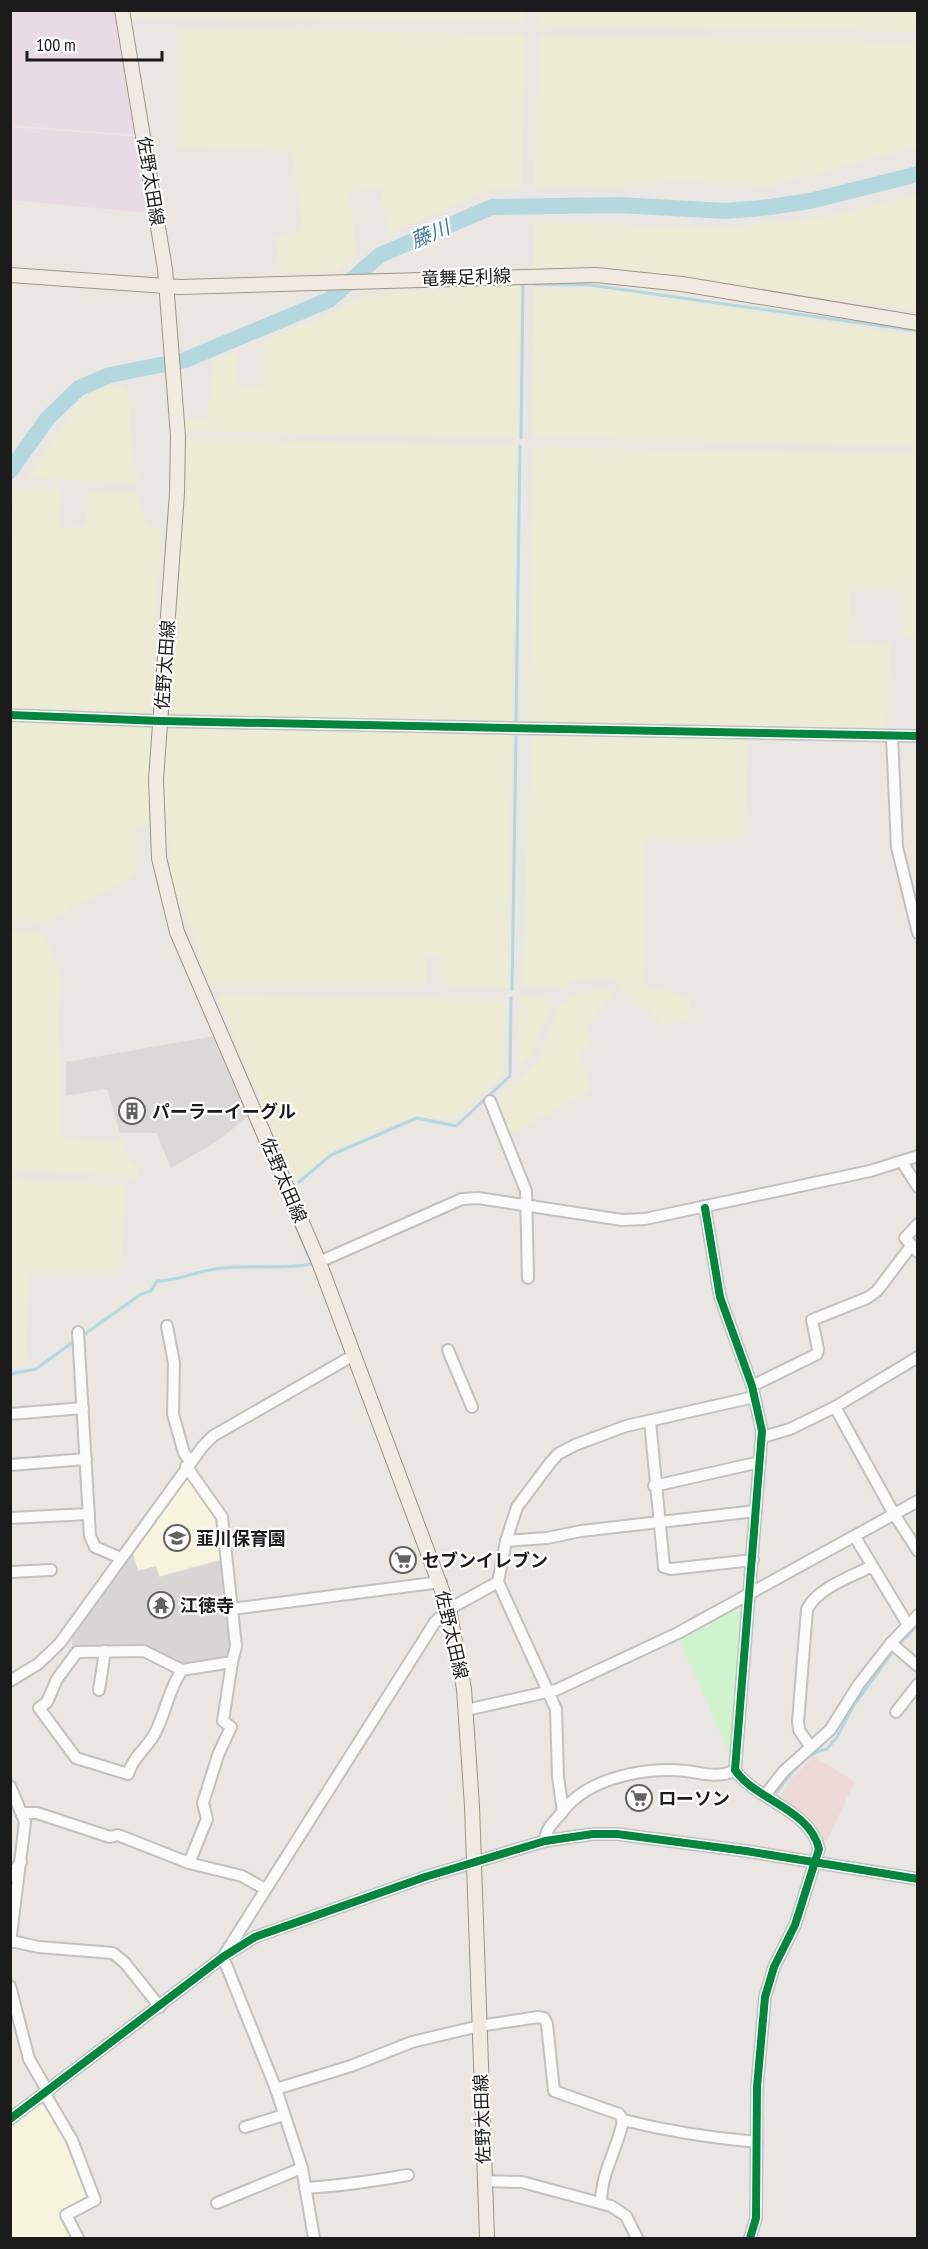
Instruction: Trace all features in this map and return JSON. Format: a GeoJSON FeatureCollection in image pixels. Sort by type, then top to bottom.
{"type":"FeatureCollection","features":[{"type":"Feature","properties":{"kind":"main road","name":"佐野太田線"},"geometry":{"type":"LineString","coordinates":[[122,10],[167,287],[178,436],[177,493],[160,722],[156,821],[159,858],[168,903],[201,990],[319,1262],[441,1582],[448,1609],[460,1660],[466,1710],[474,1863],[487,2238]]}},
{"type":"Feature","properties":{"kind":"main road","name":"竜舞足利線"},"geometry":{"type":"LineString","coordinates":[[10,276],[167,287],[529,276],[622,277],[918,322]]}},
{"type":"Feature","properties":{"kind":"street"},"geometry":{"type":"LineString","coordinates":[[10,715],[160,722],[918,736]]}},
{"type":"Feature","properties":{"kind":"street"},"geometry":{"type":"LineString","coordinates":[[892,736],[897,847],[918,933]]}},
{"type":"Feature","properties":{"kind":"street"},"geometry":{"type":"LineString","coordinates":[[490,1101],[526,1191],[528,1278]]}},
{"type":"Feature","properties":{"kind":"street"},"geometry":{"type":"LineString","coordinates":[[319,1262],[462,1199],[478,1198],[528,1204],[622,1220],[645,1219],[705,1208],[902,1162],[918,1156]]}},
{"type":"Feature","properties":{"kind":"street"},"geometry":{"type":"LineString","coordinates":[[902,1162],[918,1186]]}},
{"type":"Feature","properties":{"kind":"street"},"geometry":{"type":"LineString","coordinates":[[705,1208],[720,1297],[753,1392],[763,1437],[735,1770]]}},
{"type":"Feature","properties":{"kind":"street"},"geometry":{"type":"LineString","coordinates":[[563,1811],[558,1777],[558,1720],[498,1582],[506,1541],[517,1507],[558,1454],[575,1445],[626,1426],[753,1392],[817,1354],[812,1320],[867,1298],[877,1291],[914,1249],[905,1238],[918,1224]]}},
{"type":"Feature","properties":{"kind":"street"},"geometry":{"type":"LineString","coordinates":[[167,1326],[174,1363],[173,1414],[184,1453],[188,1464],[222,1517],[236,1646],[223,1721],[231,1727],[218,1755],[203,1803],[207,1819],[189,1863]]}},
{"type":"Feature","properties":{"kind":"street"},"geometry":{"type":"LineString","coordinates":[[78,1337],[90,1536],[95,1547],[121,1558]]}},
{"type":"Feature","properties":{"kind":"street"},"geometry":{"type":"LineString","coordinates":[[448,1350],[472,1407]]}},
{"type":"Feature","properties":{"kind":"street"},"geometry":{"type":"LineString","coordinates":[[10,1681],[38,1664],[60,1643],[188,1464],[213,1436],[354,1355]]}},
{"type":"Feature","properties":{"kind":"street"},"geometry":{"type":"LineString","coordinates":[[763,1437],[790,1429],[835,1407],[918,1357]]}},
{"type":"Feature","properties":{"kind":"street"},"geometry":{"type":"LineString","coordinates":[[835,1407],[894,1514],[918,1551]]}},
{"type":"Feature","properties":{"kind":"street"},"geometry":{"type":"LineString","coordinates":[[10,1414],[83,1408]]}},
{"type":"Feature","properties":{"kind":"street"},"geometry":{"type":"LineString","coordinates":[[650,1421],[662,1563],[667,1569],[753,1560]]}},
{"type":"Feature","properties":{"kind":"street"},"geometry":{"type":"LineString","coordinates":[[654,1486],[761,1457]]}},
{"type":"Feature","properties":{"kind":"street"},"geometry":{"type":"LineString","coordinates":[[10,1465],[86,1459]]}},
{"type":"Feature","properties":{"kind":"street"},"geometry":{"type":"LineString","coordinates":[[466,1710],[548,1693],[673,1636],[855,1538],[918,1501]]}},
{"type":"Feature","properties":{"kind":"street"},"geometry":{"type":"LineString","coordinates":[[506,1541],[548,1538],[572,1532],[756,1511]]}},
{"type":"Feature","properties":{"kind":"street"},"geometry":{"type":"LineString","coordinates":[[10,1518],[89,1514]]}},
{"type":"Feature","properties":{"kind":"street"},"geometry":{"type":"LineString","coordinates":[[855,1538],[908,1625]]}},
{"type":"Feature","properties":{"kind":"street"},"geometry":{"type":"LineString","coordinates":[[810,1746],[799,1730],[798,1722],[807,1609],[811,1601],[828,1589],[872,1566]]}},
{"type":"Feature","properties":{"kind":"street"},"geometry":{"type":"LineString","coordinates":[[10,1572],[51,1570]]}},
{"type":"Feature","properties":{"kind":"street"},"geometry":{"type":"LineString","coordinates":[[232,1609],[441,1582]]}},
{"type":"Feature","properties":{"kind":"street"},"geometry":{"type":"LineString","coordinates":[[223,1957],[435,1622],[448,1609],[498,1582]]}},
{"type":"Feature","properties":{"kind":"street"},"geometry":{"type":"LineString","coordinates":[[766,1794],[784,1771],[830,1730],[859,1684],[891,1643],[918,1615]]}},
{"type":"Feature","properties":{"kind":"street"},"geometry":{"type":"LineString","coordinates":[[60,1643],[74,1656]]}},
{"type":"Feature","properties":{"kind":"street"},"geometry":{"type":"LineString","coordinates":[[891,1643],[918,1666]]}},
{"type":"Feature","properties":{"kind":"street"},"geometry":{"type":"LineString","coordinates":[[182,1670],[173,1682],[154,1735],[132,1762],[128,1774],[76,1758],[39,1708],[47,1702],[57,1679],[77,1652],[144,1651],[182,1670],[232,1662]]}},
{"type":"Feature","properties":{"kind":"street"},"geometry":{"type":"LineString","coordinates":[[99,1690],[105,1652]]}},
{"type":"Feature","properties":{"kind":"street"},"geometry":{"type":"LineString","coordinates":[[896,1712],[918,1684]]}},
{"type":"Feature","properties":{"kind":"street"},"geometry":{"type":"LineString","coordinates":[[735,1770],[794,1814],[815,1839],[819,1849],[805,1886],[791,1935],[774,1967],[767,1989],[757,2087],[756,2218],[750,2238]]}},
{"type":"Feature","properties":{"kind":"street"},"geometry":{"type":"LineString","coordinates":[[545,1841],[547,1828],[575,1798],[609,1780],[660,1771],[722,1775],[735,1770]]}},
{"type":"Feature","properties":{"kind":"street"},"geometry":{"type":"LineString","coordinates":[[10,1786],[26,1822],[11,1942],[113,1953],[125,1963],[160,2007]]}},
{"type":"Feature","properties":{"kind":"street"},"geometry":{"type":"LineString","coordinates":[[22,1814],[37,1813],[110,1836],[118,1835],[189,1863],[242,1876],[265,1888]]}},
{"type":"Feature","properties":{"kind":"street"},"geometry":{"type":"LineString","coordinates":[[10,2119],[223,1957],[255,1937],[425,1877],[545,1841],[593,1834],[617,1834],[918,1879]]}},
{"type":"Feature","properties":{"kind":"street"},"geometry":{"type":"LineString","coordinates":[[10,1877],[23,1860]]}},
{"type":"Feature","properties":{"kind":"street"},"geometry":{"type":"LineString","coordinates":[[223,1957],[276,2089],[302,2168],[314,2238]]}},
{"type":"Feature","properties":{"kind":"street"},"geometry":{"type":"LineString","coordinates":[[10,1986],[29,2059],[72,2140],[95,2200],[66,2215],[78,2238]]}},
{"type":"Feature","properties":{"kind":"street"},"geometry":{"type":"LineString","coordinates":[[276,2089],[351,2066],[411,2042],[479,2026],[544,2018],[551,2050],[554,2091],[619,2114],[622,2120],[620,2138],[601,2185],[601,2203]]}},
{"type":"Feature","properties":{"kind":"street"},"geometry":{"type":"LineString","coordinates":[[245,2127],[284,2115]]}},
{"type":"Feature","properties":{"kind":"street"},"geometry":{"type":"LineString","coordinates":[[622,2120],[704,2138],[757,2142]]}},
{"type":"Feature","properties":{"kind":"street"},"geometry":{"type":"LineString","coordinates":[[217,2203],[302,2168]]}},
{"type":"Feature","properties":{"kind":"street"},"geometry":{"type":"LineString","coordinates":[[305,2188],[354,2186],[373,2179],[408,2175]]}},
{"type":"Feature","properties":{"kind":"street"},"geometry":{"type":"LineString","coordinates":[[484,2181],[522,2182],[601,2203],[627,2216],[637,2238]]}},
{"type":"Feature","properties":{"kind":"shaded area"},"geometry":{"type":"Polygon","coordinates":[[[10,11],[115,11],[138,135],[11,125],[10,11]]]}},
{"type":"Feature","properties":{"kind":"shaded area"},"geometry":{"type":"Polygon","coordinates":[[[10,127],[138,137],[149,213],[11,200],[10,127]]]}},
{"type":"Feature","properties":{"kind":"shaded area"},"geometry":{"type":"Polygon","coordinates":[[[221,1035],[254,1112],[216,1142],[171,1168],[156,1133],[120,1133],[107,1089],[66,1096],[66,1062],[221,1035]]]}},
{"type":"Feature","properties":{"kind":"shaded area"},"geometry":{"type":"Polygon","coordinates":[[[186,1476],[190,1476],[216,1511],[224,1558],[159,1576],[156,1566],[138,1570],[132,1550],[186,1476]]]}},
{"type":"Feature","properties":{"kind":"shaded area","name":"江徳寺"},"geometry":{"type":"Polygon","coordinates":[[[132,1551],[138,1571],[156,1566],[159,1577],[225,1559],[233,1646],[229,1660],[188,1667],[146,1647],[72,1648],[72,1633],[132,1551]]]}},
{"type":"Feature","properties":{"kind":"shaded area"},"geometry":{"type":"Polygon","coordinates":[[[814,1756],[855,1782],[825,1844],[780,1797],[790,1780],[814,1756]]]}},
{"type":"Feature","properties":{"kind":"shaded area"},"geometry":{"type":"Polygon","coordinates":[[[44,2103],[70,2141],[92,2198],[63,2214],[75,2238],[11,2238],[11,2128],[44,2103]]]}},
{"type":"Feature","properties":{"kind":"green space"},"geometry":{"type":"Polygon","coordinates":[[[538,10],[917,11],[917,32],[537,25],[538,10]]]}},
{"type":"Feature","properties":{"kind":"green space"},"geometry":{"type":"Polygon","coordinates":[[[129,11],[525,11],[525,23],[130,18],[129,11]]]}},
{"type":"Feature","properties":{"kind":"green space"},"geometry":{"type":"Polygon","coordinates":[[[177,29],[526,34],[521,190],[489,190],[388,235],[381,189],[350,192],[356,257],[339,271],[281,273],[275,238],[303,230],[292,152],[177,147],[177,29]]]}},
{"type":"Feature","properties":{"kind":"green space"},"geometry":{"type":"Polygon","coordinates":[[[539,36],[917,42],[917,147],[771,186],[684,182],[632,184],[618,188],[534,186],[539,36]]]}},
{"type":"Feature","properties":{"kind":"green space"},"geometry":{"type":"Polygon","coordinates":[[[917,195],[917,311],[593,264],[533,268],[534,223],[722,227],[825,217],[917,195]]]}},
{"type":"Feature","properties":{"kind":"green space"},"geometry":{"type":"Polygon","coordinates":[[[520,283],[517,438],[183,431],[183,420],[207,418],[213,360],[239,351],[238,386],[265,386],[264,340],[337,310],[359,296],[520,283]]]}},
{"type":"Feature","properties":{"kind":"green space"},"geometry":{"type":"Polygon","coordinates":[[[534,288],[595,288],[917,336],[917,446],[532,437],[534,288]]]}},
{"type":"Feature","properties":{"kind":"green space"},"geometry":{"type":"Polygon","coordinates":[[[125,386],[128,395],[133,459],[139,483],[27,478],[76,405],[102,388],[125,386]]]}},
{"type":"Feature","properties":{"kind":"green space"},"geometry":{"type":"Polygon","coordinates":[[[184,439],[516,446],[512,724],[170,715],[184,502],[184,439]]]}},
{"type":"Feature","properties":{"kind":"green space"},"geometry":{"type":"Polygon","coordinates":[[[533,447],[917,454],[917,638],[903,637],[903,591],[850,591],[848,643],[891,644],[886,730],[528,725],[533,447]]]}},
{"type":"Feature","properties":{"kind":"green space"},"geometry":{"type":"Polygon","coordinates":[[[20,487],[61,488],[59,528],[86,526],[88,492],[137,493],[147,525],[162,529],[151,714],[11,709],[11,557],[14,495],[20,487]]]}},
{"type":"Feature","properties":{"kind":"green space"},"geometry":{"type":"Polygon","coordinates":[[[10,721],[151,728],[148,826],[136,828],[135,874],[112,889],[75,905],[64,915],[42,922],[11,920],[10,721]]]}},
{"type":"Feature","properties":{"kind":"green space"},"geometry":{"type":"Polygon","coordinates":[[[167,728],[512,735],[508,988],[441,985],[441,956],[427,957],[425,985],[209,983],[173,882],[163,781],[167,728]]]}},
{"type":"Feature","properties":{"kind":"green space"},"geometry":{"type":"Polygon","coordinates":[[[531,734],[748,738],[744,839],[647,839],[644,986],[691,998],[688,1021],[662,1025],[611,977],[575,980],[559,987],[522,986],[531,734]]]}},
{"type":"Feature","properties":{"kind":"green space"},"geometry":{"type":"Polygon","coordinates":[[[11,931],[44,934],[63,980],[57,1022],[62,1065],[63,1139],[123,1142],[128,1159],[137,1166],[140,1178],[11,1169],[11,931]]]}},
{"type":"Feature","properties":{"kind":"green space"},"geometry":{"type":"Polygon","coordinates":[[[607,989],[614,996],[586,1026],[594,1041],[579,1056],[591,1090],[510,1135],[497,1106],[498,1096],[538,1062],[559,1005],[581,992],[607,989]]]}},
{"type":"Feature","properties":{"kind":"green space"},"geometry":{"type":"Polygon","coordinates":[[[217,995],[506,1000],[503,1076],[453,1121],[413,1115],[337,1148],[294,1181],[217,995]]]}},
{"type":"Feature","properties":{"kind":"green space"},"geometry":{"type":"Polygon","coordinates":[[[519,996],[552,999],[550,1011],[530,1057],[519,1067],[519,996]]]}},
{"type":"Feature","properties":{"kind":"green space"},"geometry":{"type":"Polygon","coordinates":[[[10,1179],[127,1185],[120,1272],[30,1273],[25,1360],[11,1363],[10,1179]]]}},
{"type":"Feature","properties":{"kind":"green space"},"geometry":{"type":"Polygon","coordinates":[[[735,1610],[742,1614],[731,1756],[681,1643],[683,1637],[735,1610]]]}},
{"type":"Feature","properties":{"kind":"waterway","name":"藤川"},"geometry":{"type":"LineString","coordinates":[[10,471],[47,419],[79,388],[110,375],[185,360],[329,300],[380,255],[492,207],[620,205],[725,211],[810,201],[918,174]]}},
{"type":"Feature","properties":{"kind":"waterway"},"geometry":{"type":"LineString","coordinates":[[521,438],[523,284]]}},
{"type":"Feature","properties":{"kind":"waterway"},"geometry":{"type":"LineString","coordinates":[[534,284],[590,285],[918,331]]}},
{"type":"Feature","properties":{"kind":"waterway"},"geometry":{"type":"LineString","coordinates":[[516,721],[520,446]]}},
{"type":"Feature","properties":{"kind":"waterway"},"geometry":{"type":"LineString","coordinates":[[512,990],[516,737]]}},
{"type":"Feature","properties":{"kind":"waterway"},"geometry":{"type":"LineString","coordinates":[[299,1182],[331,1155],[417,1118],[456,1126],[510,1076],[511,998]]}},
{"type":"Feature","properties":{"kind":"waterway"},"geometry":{"type":"LineString","coordinates":[[82,1336],[141,1294],[151,1291],[157,1281],[172,1280],[207,1270],[312,1264],[286,1204]]}},
{"type":"Feature","properties":{"kind":"waterway"},"geometry":{"type":"LineString","coordinates":[[10,1374],[36,1369],[77,1339]]}},
{"type":"Feature","properties":{"kind":"waterway"},"geometry":{"type":"LineString","coordinates":[[899,1644],[918,1625]]}},
{"type":"Feature","properties":{"kind":"waterway"},"geometry":{"type":"LineString","coordinates":[[777,1792],[798,1766],[812,1755],[827,1749],[837,1737],[854,1705],[894,1650]]}},
{"type":"Feature","properties":{"kind":"cycle path"},"geometry":{"type":"LineString","coordinates":[[10,715],[160,721],[918,736]]}},
{"type":"Feature","properties":{"kind":"cycle path"},"geometry":{"type":"LineString","coordinates":[[705,1208],[720,1297],[752,1386],[762,1431],[735,1770],[755,1789],[794,1814],[805,1824],[814,1835],[819,1849],[795,1925],[774,1967],[765,1997],[757,2087],[756,2218],[750,2238]]}},
{"type":"Feature","properties":{"kind":"cycle path"},"geometry":{"type":"LineString","coordinates":[[10,2119],[223,1957],[255,1937],[425,1877],[545,1841],[593,1834],[617,1834],[746,1851],[918,1879]]}},
{"type":"Feature","properties":{"kind":"place","name":"パーラーイーグル"},"geometry":{"type":"Point","coordinates":[132,1111]}},
{"type":"Feature","properties":{"kind":"place","name":"韮川保育園"},"geometry":{"type":"Point","coordinates":[177,1538]}},
{"type":"Feature","properties":{"kind":"place","name":"セブンイレブン"},"geometry":{"type":"Point","coordinates":[403,1560]}},
{"type":"Feature","properties":{"kind":"place","name":"江徳寺"},"geometry":{"type":"Point","coordinates":[161,1605]}},
{"type":"Feature","properties":{"kind":"place","name":"ローソン"},"geometry":{"type":"Point","coordinates":[639,1798]}}]}
